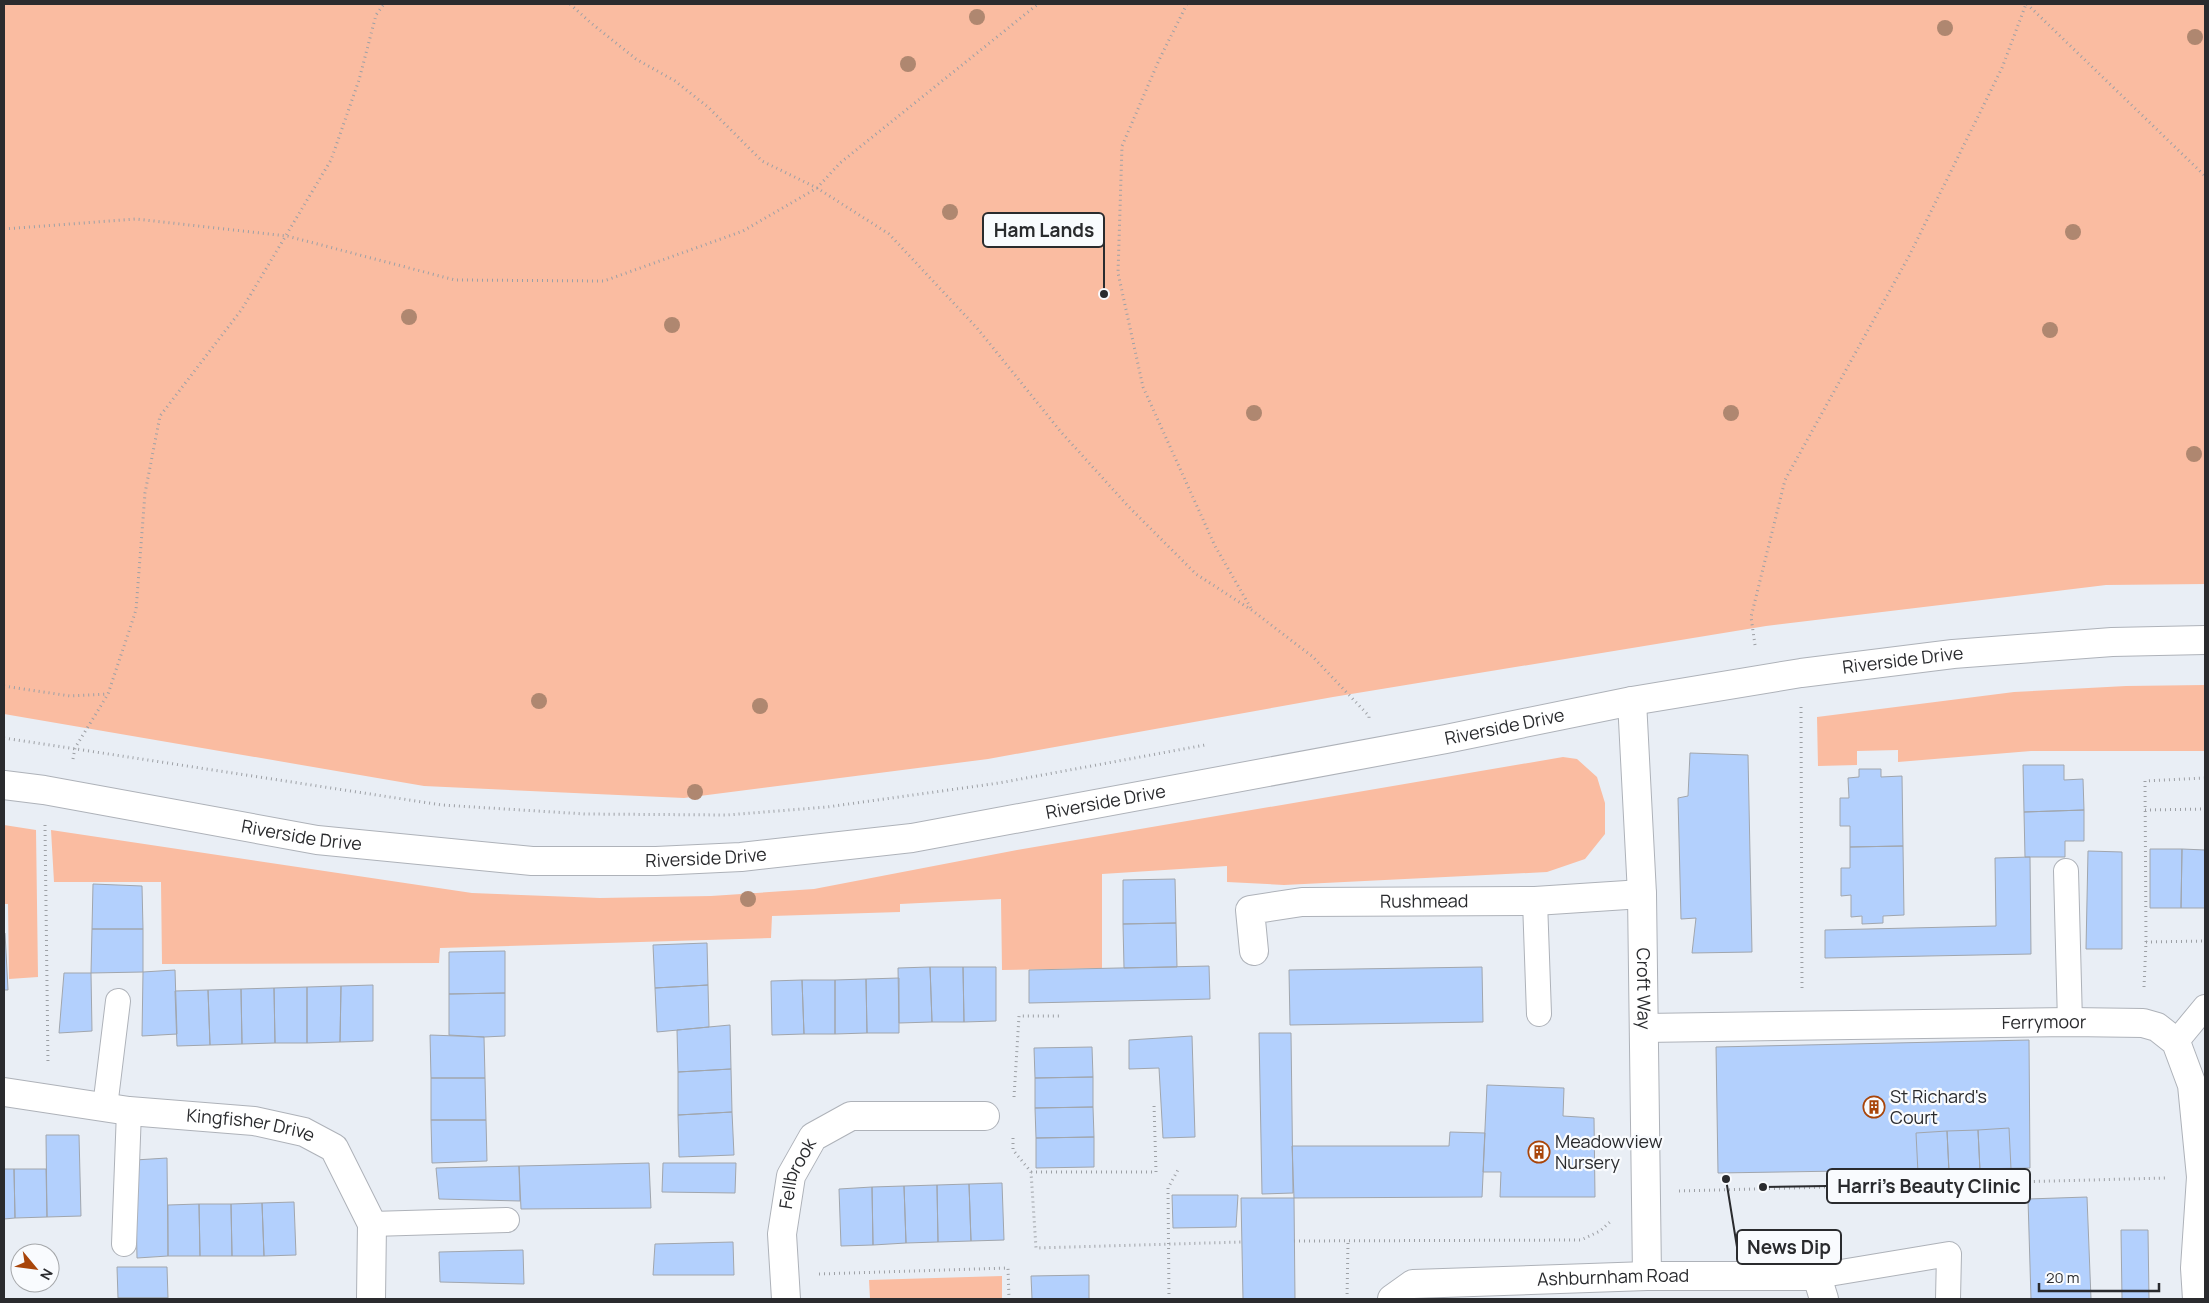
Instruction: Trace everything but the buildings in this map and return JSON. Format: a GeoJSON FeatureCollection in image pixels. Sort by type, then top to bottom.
{"type":"FeatureCollection","features":[{"type":"Feature","properties":{"kind":"street","name":"Riverside Drive"},"geometry":{"type":"LineString","coordinates":[[4,785],[55,792],[317,840],[532,861],[656,861],[742,857],[912,838],[1632,701],[1753,680],[1953,654],[2112,642],[2205,640]]}},
{"type":"Feature","properties":{"kind":"street","name":"Croft Way"},"geometry":{"type":"LineString","coordinates":[[1632,701],[1642,894],[1647,1276]]}},
{"type":"Feature","properties":{"kind":"street","name":"Rushmead"},"geometry":{"type":"LineString","coordinates":[[1254,951],[1250,910],[1302,902],[1535,901],[1642,894]]}},
{"type":"Feature","properties":{"kind":"street","name":"Ferrymoor"},"geometry":{"type":"LineString","coordinates":[[1644,1028],[2070,1022],[2143,1023],[2156,1027],[2176,1042]]}},
{"type":"Feature","properties":{"kind":"street"},"geometry":{"type":"LineString","coordinates":[[2176,1042],[2192,1085],[2201,1177],[2200,1268],[2196,1299]]}},
{"type":"Feature","properties":{"kind":"street","name":"Kingfisher Drive"},"geometry":{"type":"LineString","coordinates":[[4,1092],[117,1109],[254,1121],[304,1132],[334,1148],[372,1224],[370,1299]]}},
{"type":"Feature","properties":{"kind":"street","name":"Fellbrook"},"geometry":{"type":"LineString","coordinates":[[786,1287],[782,1234],[792,1176],[813,1137],[851,1116],[985,1116]]}},
{"type":"Feature","properties":{"kind":"street","name":"Ashburnham Road"},"geometry":{"type":"LineString","coordinates":[[1392,1299],[1413,1284],[1647,1276],[1821,1288]]}},
{"type":"Feature","properties":{"kind":"lane"},"geometry":{"type":"LineString","coordinates":[[2066,871],[2070,1022]]}},
{"type":"Feature","properties":{"kind":"lane"},"geometry":{"type":"LineString","coordinates":[[1535,901],[1539,1014]]}},
{"type":"Feature","properties":{"kind":"lane"},"geometry":{"type":"LineString","coordinates":[[118,1001],[117,1109],[124,1244]]}},
{"type":"Feature","properties":{"kind":"lane"},"geometry":{"type":"LineString","coordinates":[[2176,1042],[2205,1007]]}},
{"type":"Feature","properties":{"kind":"lane"},"geometry":{"type":"LineString","coordinates":[[372,1224],[508,1220]]}},
{"type":"Feature","properties":{"kind":"lane"},"geometry":{"type":"LineString","coordinates":[[1821,1288],[1949,1254],[1948,1299]]}},
{"type":"Feature","properties":{"kind":"path"},"geometry":{"type":"LineString","coordinates":[[48,1100],[55,792],[75,748],[108,694],[136,610],[145,493],[160,416],[242,309],[331,160],[359,80],[376,15],[384,4]]}},
{"type":"Feature","properties":{"kind":"path"},"geometry":{"type":"LineString","coordinates":[[570,4],[591,24],[636,59],[675,81],[708,107],[762,161],[817,188],[889,234],[977,328],[1061,432],[1128,506],[1196,574],[1253,611],[1313,657],[1369,716],[1375,751]]}},
{"type":"Feature","properties":{"kind":"path"},"geometry":{"type":"LineString","coordinates":[[4,229],[136,219],[287,236],[455,280],[604,281],[743,232],[817,188],[840,163],[1038,4]]}},
{"type":"Feature","properties":{"kind":"path"},"geometry":{"type":"LineString","coordinates":[[1187,4],[1159,60],[1122,146],[1118,273],[1143,387],[1215,546],[1253,611]]}},
{"type":"Feature","properties":{"kind":"path"},"geometry":{"type":"LineString","coordinates":[[1753,680],[1756,649],[1751,617],[1784,480],[1913,247],[2002,68],[2027,4],[2205,176]]}},
{"type":"Feature","properties":{"kind":"path"},"geometry":{"type":"LineString","coordinates":[[1801,673],[1802,1026]]}},
{"type":"Feature","properties":{"kind":"path"},"geometry":{"type":"LineString","coordinates":[[4,686],[70,696],[108,694]]}},
{"type":"Feature","properties":{"kind":"path"},"geometry":{"type":"LineString","coordinates":[[1359,718],[1378,714]]}},
{"type":"Feature","properties":{"kind":"path"},"geometry":{"type":"LineString","coordinates":[[4,738],[294,784],[442,805],[585,814],[727,815],[827,807],[998,783],[1213,744]]}},
{"type":"Feature","properties":{"kind":"path"},"geometry":{"type":"LineString","coordinates":[[2143,1023],[2146,942],[2145,781],[2205,778]]}},
{"type":"Feature","properties":{"kind":"path"},"geometry":{"type":"LineString","coordinates":[[2145,810],[2205,810]]}},
{"type":"Feature","properties":{"kind":"path"},"geometry":{"type":"LineString","coordinates":[[2146,942],[2205,941]]}},
{"type":"Feature","properties":{"kind":"path"},"geometry":{"type":"LineString","coordinates":[[1014,1105],[1019,1016],[1060,1016]]}},
{"type":"Feature","properties":{"kind":"path"},"geometry":{"type":"LineString","coordinates":[[1030,1172],[1156,1172],[1154,1104]]}},
{"type":"Feature","properties":{"kind":"path"},"geometry":{"type":"LineString","coordinates":[[1013,1132],[1013,1150],[1030,1172],[1036,1248],[1242,1242]]}},
{"type":"Feature","properties":{"kind":"path"},"geometry":{"type":"LineString","coordinates":[[1169,1299],[1168,1188],[1179,1168]]}},
{"type":"Feature","properties":{"kind":"path"},"geometry":{"type":"LineString","coordinates":[[1646,1192],[2201,1177]]}},
{"type":"Feature","properties":{"kind":"path"},"geometry":{"type":"LineString","coordinates":[[1294,1241],[1581,1240],[1600,1231],[1612,1219]]}},
{"type":"Feature","properties":{"kind":"path"},"geometry":{"type":"LineString","coordinates":[[1347,1299],[1348,1241]]}},
{"type":"Feature","properties":{"kind":"path"},"geometry":{"type":"LineString","coordinates":[[786,1287],[1008,1268],[1009,1299]]}},
{"type":"Feature","properties":{"kind":"shaded area"},"geometry":{"type":"Polygon","coordinates":[[[4,4],[2205,4],[2205,584],[2106,585],[1766,626],[1333,697],[988,759],[684,798],[424,786],[4,714],[4,4]]]}},
{"type":"Feature","properties":{"kind":"shaded area"},"geometry":{"type":"Polygon","coordinates":[[[2205,685],[2205,751],[2031,751],[1898,762],[1898,750],[1857,751],[1857,765],[1818,766],[1817,717],[2014,692],[2126,686],[2205,685]]]}},
{"type":"Feature","properties":{"kind":"shaded area"},"geometry":{"type":"Polygon","coordinates":[[[1563,757],[1577,759],[1597,777],[1605,803],[1605,834],[1585,859],[1547,872],[1284,885],[1227,882],[1227,866],[1102,874],[1102,968],[1002,970],[1001,899],[900,904],[900,912],[772,916],[771,938],[440,948],[439,963],[162,964],[161,882],[54,882],[51,830],[472,893],[600,898],[711,896],[814,889],[1017,850],[1563,757]]]}},
{"type":"Feature","properties":{"kind":"shaded area"},"geometry":{"type":"Polygon","coordinates":[[[4,825],[36,830],[38,977],[9,979],[8,904],[4,904],[4,825]]]}},
{"type":"Feature","properties":{"kind":"shaded area"},"geometry":{"type":"Polygon","coordinates":[[[1002,1276],[1002,1299],[870,1299],[869,1280],[1002,1276]]]}},
{"type":"Feature","properties":{"kind":"place","name":"Ham Lands"},"geometry":{"type":"Point","coordinates":[1104,294]}},
{"type":"Feature","properties":{"kind":"place","name":"St Richard's Court"},"geometry":{"type":"Point","coordinates":[1874,1107]}},
{"type":"Feature","properties":{"kind":"place","name":"Meadowview Nursery"},"geometry":{"type":"Point","coordinates":[1539,1152]}},
{"type":"Feature","properties":{"kind":"place","name":"News Dip"},"geometry":{"type":"Point","coordinates":[1726,1179]}},
{"type":"Feature","properties":{"kind":"place","name":"Harri’s Beauty Clinic"},"geometry":{"type":"Point","coordinates":[1763,1187]}}]}
